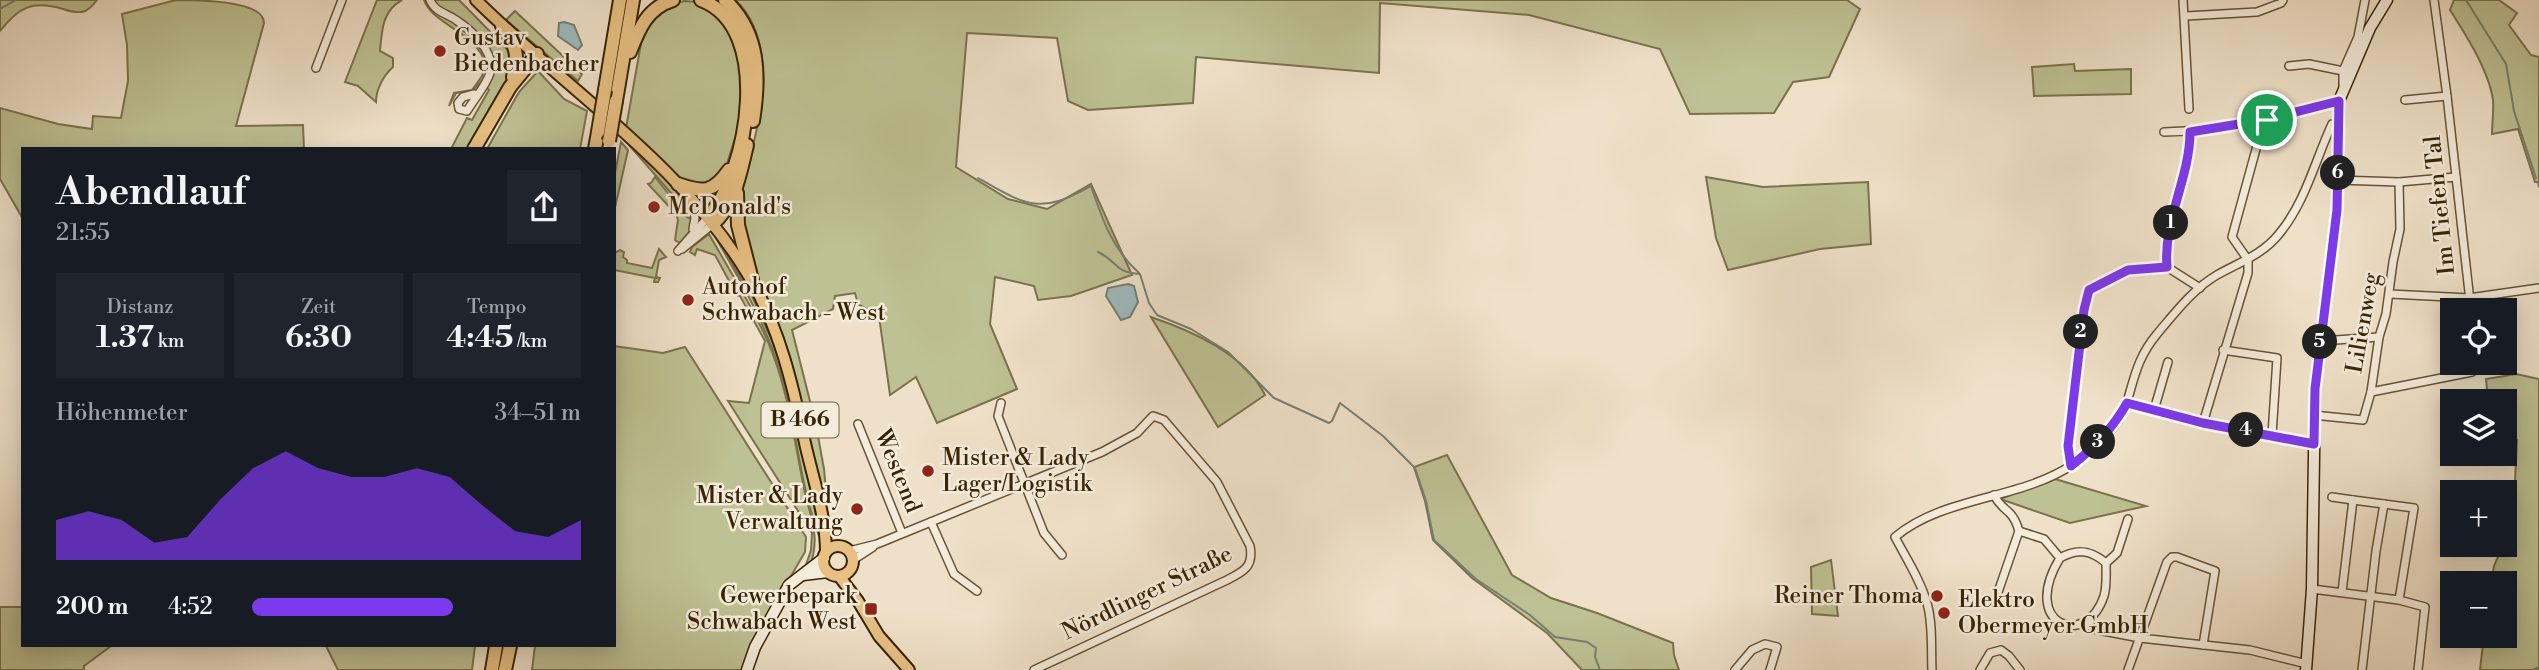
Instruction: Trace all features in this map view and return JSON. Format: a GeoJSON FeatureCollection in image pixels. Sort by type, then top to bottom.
{"type":"FeatureCollection","features":[{"type":"Feature","properties":{"kind":"highway"},"geometry":{"type":"LineString","coordinates":[[594,147],[620,0]]}},
{"type":"Feature","properties":{"kind":"highway"},"geometry":{"type":"LineString","coordinates":[[608,145],[633,0]]}},
{"type":"Feature","properties":{"kind":"highway"},"geometry":{"type":"LineString","coordinates":[[621,72],[644,21],[659,6],[673,0]]}},
{"type":"Feature","properties":{"kind":"highway"},"geometry":{"type":"LineString","coordinates":[[701,0],[719,9],[733,26],[744,61],[747,105],[734,164],[724,194],[710,220]]}},
{"type":"Feature","properties":{"kind":"highway"},"geometry":{"type":"LineString","coordinates":[[710,220],[727,208],[738,185],[753,121],[758,76],[749,31],[735,9],[725,0]]}},
{"type":"Feature","properties":{"kind":"highway"},"geometry":{"type":"LineString","coordinates":[[475,147],[510,87],[517,65],[517,52],[513,41],[502,26]]}},
{"type":"Feature","properties":{"kind":"highway"},"geometry":{"type":"LineString","coordinates":[[510,87],[539,57]]}},
{"type":"Feature","properties":{"kind":"highway"},"geometry":{"type":"LineString","coordinates":[[484,147],[515,91],[539,57]]}},
{"type":"Feature","properties":{"kind":"highway"},"geometry":{"type":"LineString","coordinates":[[678,184],[699,191],[709,189],[718,184],[734,164]]}},
{"type":"Feature","properties":{"kind":"highway"},"geometry":{"type":"LineString","coordinates":[[738,185],[738,225],[752,280]]}},
{"type":"Feature","properties":{"kind":"highway"},"geometry":{"type":"LineString","coordinates":[[492,670],[496,647]]}},
{"type":"Feature","properties":{"kind":"highway"},"geometry":{"type":"LineString","coordinates":[[505,670],[510,647]]}},
{"type":"Feature","properties":{"kind":"main road","name":"B 466"},"geometry":{"type":"LineString","coordinates":[[476,0],[502,26],[605,114],[678,184],[710,220],[752,280],[782,347],[788,368],[823,522],[825,555]]}},
{"type":"Feature","properties":{"kind":"main road"},"geometry":{"type":"LineString","coordinates":[[2306,667],[2312,589],[2314,415],[2333,252],[2338,180],[2339,101],[2386,0]]}},
{"type":"Feature","properties":{"kind":"main road","name":"B 466"},"geometry":{"type":"LineString","coordinates":[[823,522],[858,601],[879,636],[909,670]]}},
{"type":"Feature","properties":{"kind":"main road"},"geometry":{"type":"LineString","coordinates":[[825,555],[843,563]]}},
{"type":"Feature","properties":{"kind":"main road"},"geometry":{"type":"LineString","coordinates":[[825,555],[824,566],[843,563]]}},
{"type":"Feature","properties":{"kind":"main road"},"geometry":{"type":"LineString","coordinates":[[747,670],[755,647],[789,585],[825,555]]}},
{"type":"Feature","properties":{"kind":"main road"},"geometry":{"type":"LineString","coordinates":[[803,575],[843,563]]}},
{"type":"Feature","properties":{"kind":"street"},"geometry":{"type":"LineString","coordinates":[[316,68],[342,0]]}},
{"type":"Feature","properties":{"kind":"street"},"geometry":{"type":"LineString","coordinates":[[430,0],[437,10],[457,20],[471,33],[489,56],[491,69],[476,95]]}},
{"type":"Feature","properties":{"kind":"street"},"geometry":{"type":"LineString","coordinates":[[2183,0],[2186,16],[2189,109]]}},
{"type":"Feature","properties":{"kind":"street"},"geometry":{"type":"LineString","coordinates":[[2186,16],[2257,12],[2283,0]]}},
{"type":"Feature","properties":{"kind":"street"},"geometry":{"type":"LineString","coordinates":[[2343,88],[2343,71],[2358,37],[2365,0]]}},
{"type":"Feature","properties":{"kind":"street","name":"Im Tiefen Tal"},"geometry":{"type":"LineString","coordinates":[[2434,0],[2469,298]]}},
{"type":"Feature","properties":{"kind":"street"},"geometry":{"type":"LineString","coordinates":[[2289,66],[2309,65],[2343,71]]}},
{"type":"Feature","properties":{"kind":"street"},"geometry":{"type":"LineString","coordinates":[[2405,100],[2447,96]]}},
{"type":"Feature","properties":{"kind":"street"},"geometry":{"type":"LineString","coordinates":[[2164,132],[2190,132],[2264,120],[2339,101]]}},
{"type":"Feature","properties":{"kind":"street"},"geometry":{"type":"LineString","coordinates":[[2203,423],[2248,273],[2248,260],[2232,237],[2264,120]]}},
{"type":"Feature","properties":{"kind":"street"},"geometry":{"type":"LineString","coordinates":[[1932,670],[1927,604],[1918,579],[1895,537],[1904,529],[1959,506],[2034,484],[2071,466],[2088,453],[2115,423],[2127,403],[2138,361],[2155,336],[2200,288],[2216,275],[2248,260],[2278,236],[2291,217],[2332,124],[2338,124]]}},
{"type":"Feature","properties":{"kind":"street"},"geometry":{"type":"LineString","coordinates":[[2167,267],[2167,244],[2172,215],[2190,153],[2190,132]]}},
{"type":"Feature","properties":{"kind":"street"},"geometry":{"type":"LineString","coordinates":[[2338,180],[2399,182],[2456,177]]}},
{"type":"Feature","properties":{"kind":"street","name":"Lilienweg"},"geometry":{"type":"LineString","coordinates":[[2314,415],[2363,420],[2390,294],[2400,229],[2399,182]]}},
{"type":"Feature","properties":{"kind":"street"},"geometry":{"type":"LineString","coordinates":[[689,196],[695,218],[692,232]]}},
{"type":"Feature","properties":{"kind":"street"},"geometry":{"type":"LineString","coordinates":[[710,220],[678,251],[692,232],[710,220]]}},
{"type":"Feature","properties":{"kind":"street"},"geometry":{"type":"LineString","coordinates":[[2071,466],[2068,446],[2084,310],[2089,290],[2128,270],[2167,267],[2200,288]]}},
{"type":"Feature","properties":{"kind":"street"},"geometry":{"type":"LineString","coordinates":[[2390,294],[2469,298],[2539,288]]}},
{"type":"Feature","properties":{"kind":"street"},"geometry":{"type":"LineString","coordinates":[[2321,341],[2379,337]]}},
{"type":"Feature","properties":{"kind":"street"},"geometry":{"type":"LineString","coordinates":[[2223,350],[2277,358],[2272,435]]}},
{"type":"Feature","properties":{"kind":"street"},"geometry":{"type":"LineString","coordinates":[[2154,410],[2168,362]]}},
{"type":"Feature","properties":{"kind":"street"},"geometry":{"type":"LineString","coordinates":[[2371,392],[2457,375]]}},
{"type":"Feature","properties":{"kind":"street"},"geometry":{"type":"LineString","coordinates":[[1001,403],[998,415],[1024,484],[1044,533],[1062,555]]}},
{"type":"Feature","properties":{"kind":"street"},"geometry":{"type":"LineString","coordinates":[[2127,403],[2203,423],[2314,444]]}},
{"type":"Feature","properties":{"kind":"street","name":"Nördlinger Straße"},"geometry":{"type":"LineString","coordinates":[[1024,484],[1102,452],[1137,433],[1153,416],[1164,420],[1217,482],[1250,546],[1252,556],[1246,570],[1034,670]]}},
{"type":"Feature","properties":{"kind":"street","name":"Westend"},"geometry":{"type":"LineString","coordinates":[[858,424],[902,533]]}},
{"type":"Feature","properties":{"kind":"street"},"geometry":{"type":"LineString","coordinates":[[843,563],[902,533],[1024,484]]}},
{"type":"Feature","properties":{"kind":"street"},"geometry":{"type":"LineString","coordinates":[[1994,495],[1999,504],[2010,511],[2019,531],[1996,598]]}},
{"type":"Feature","properties":{"kind":"street"},"geometry":{"type":"LineString","coordinates":[[2332,497],[2424,509]]}},
{"type":"Feature","properties":{"kind":"street"},"geometry":{"type":"LineString","coordinates":[[2342,592],[2353,500]]}},
{"type":"Feature","properties":{"kind":"street"},"geometry":{"type":"LineString","coordinates":[[2362,670],[2384,504]]}},
{"type":"Feature","properties":{"kind":"street"},"geometry":{"type":"LineString","coordinates":[[2399,600],[2414,508]]}},
{"type":"Feature","properties":{"kind":"street"},"geometry":{"type":"LineString","coordinates":[[2106,564],[2085,551],[2071,552],[2060,558],[2051,571],[2047,586],[2046,600],[2054,619],[2072,625],[2088,621],[2104,596],[2106,564],[2117,553],[2128,519]]}},
{"type":"Feature","properties":{"kind":"street"},"geometry":{"type":"LineString","coordinates":[[931,523],[954,574],[977,590]]}},
{"type":"Feature","properties":{"kind":"street"},"geometry":{"type":"LineString","coordinates":[[2019,531],[2044,539],[2060,558]]}},
{"type":"Feature","properties":{"kind":"street"},"geometry":{"type":"LineString","coordinates":[[2129,670],[2167,562],[2172,557],[2213,568],[2215,571],[2203,645]]}},
{"type":"Feature","properties":{"kind":"street"},"geometry":{"type":"LineString","coordinates":[[2312,589],[2399,600],[2425,607],[2418,670]]}},
{"type":"Feature","properties":{"kind":"street"},"geometry":{"type":"LineString","coordinates":[[2088,621],[2093,629],[2140,638],[2250,650],[2306,667]]}},
{"type":"Feature","properties":{"kind":"street"},"geometry":{"type":"LineString","coordinates":[[1735,670],[1752,650],[1765,643],[1777,647],[1770,670]]}},
{"type":"Feature","properties":{"kind":"street"},"geometry":{"type":"LineString","coordinates":[[1980,670],[1990,653],[2001,650],[2020,670]]}},
{"type":"Feature","properties":{"kind":"green space"},"geometry":{"type":"Polygon","coordinates":[[[0,0],[97,0],[89,9],[79,12],[43,5],[27,8],[14,16],[0,31],[0,0]]]}},
{"type":"Feature","properties":{"kind":"green space"},"geometry":{"type":"Polygon","coordinates":[[[176,0],[198,0],[241,6],[261,15],[264,23],[236,126],[303,125],[304,147],[21,147],[21,216],[0,179],[0,108],[58,124],[92,129],[93,116],[121,118],[128,81],[127,45],[122,14],[176,0]]]}},
{"type":"Feature","properties":{"kind":"green space"},"geometry":{"type":"Polygon","coordinates":[[[377,0],[402,0],[390,10],[384,22],[380,51],[393,58],[393,67],[381,83],[376,102],[358,86],[345,82],[377,0]]]}},
{"type":"Feature","properties":{"kind":"green space"},"geometry":{"type":"Polygon","coordinates":[[[424,0],[428,0],[466,31],[488,60],[489,69],[482,81],[472,91],[456,93],[449,106],[454,93],[472,90],[482,76],[486,64],[473,44],[436,16],[424,0]]]}},
{"type":"Feature","properties":{"kind":"green space"},"geometry":{"type":"Polygon","coordinates":[[[432,0],[459,0],[511,53],[513,68],[505,86],[468,147],[452,147],[467,118],[472,120],[489,90],[486,87],[494,61],[491,53],[477,37],[432,0]]]}},
{"type":"Feature","properties":{"kind":"green space"},"geometry":{"type":"Polygon","coordinates":[[[735,0],[1847,0],[1860,9],[1829,77],[1793,82],[1774,113],[1690,114],[1660,49],[1529,15],[1380,3],[1379,73],[1196,57],[1193,103],[1088,110],[1068,101],[1057,38],[967,33],[956,167],[1008,199],[1047,209],[1091,184],[1132,275],[1071,296],[1038,300],[1034,286],[995,277],[990,324],[1017,389],[937,423],[916,377],[890,395],[879,316],[858,304],[855,293],[835,296],[833,309],[792,330],[816,425],[826,491],[813,467],[787,350],[749,257],[744,238],[741,197],[759,118],[763,61],[754,27],[735,0]]]}},
{"type":"Feature","properties":{"kind":"green space"},"geometry":{"type":"Polygon","coordinates":[[[2454,0],[2499,0],[2517,13],[2509,25],[2531,55],[2539,57],[2539,182],[2535,182],[2518,129],[2492,134],[2491,89],[2476,54],[2450,10],[2454,0]]]}},
{"type":"Feature","properties":{"kind":"green space"},"geometry":{"type":"Polygon","coordinates":[[[684,1],[700,2],[720,13],[741,58],[741,119],[721,177],[702,187],[683,180],[626,128],[642,38],[658,14],[684,1]]]}},
{"type":"Feature","properties":{"kind":"green space"},"geometry":{"type":"Polygon","coordinates":[[[515,11],[582,74],[578,81],[506,20],[515,11]]]}},
{"type":"Feature","properties":{"kind":"green space"},"geometry":{"type":"Polygon","coordinates":[[[2074,64],[2075,71],[2131,69],[2131,94],[2034,96],[2032,67],[2074,64]]]}},
{"type":"Feature","properties":{"kind":"green space"},"geometry":{"type":"Polygon","coordinates":[[[538,71],[564,99],[587,111],[580,147],[488,147],[519,92],[538,71]]]}},
{"type":"Feature","properties":{"kind":"green space"},"geometry":{"type":"Polygon","coordinates":[[[621,142],[628,150],[616,203],[616,168],[621,142]]]}},
{"type":"Feature","properties":{"kind":"green space"},"geometry":{"type":"Polygon","coordinates":[[[629,145],[675,190],[692,217],[629,145]]]}},
{"type":"Feature","properties":{"kind":"green space"},"geometry":{"type":"Polygon","coordinates":[[[655,177],[687,217],[693,220],[690,231],[680,243],[675,240],[678,220],[676,214],[648,184],[655,177]]]}},
{"type":"Feature","properties":{"kind":"green space"},"geometry":{"type":"Polygon","coordinates":[[[1706,177],[1763,187],[1868,182],[1871,244],[1820,249],[1728,270],[1716,238],[1706,177]]]}},
{"type":"Feature","properties":{"kind":"green space"},"geometry":{"type":"Polygon","coordinates":[[[709,234],[762,328],[781,377],[815,536],[810,566],[806,565],[811,550],[812,533],[728,401],[749,403],[765,341],[740,296],[730,293],[734,290],[715,255],[697,249],[695,255],[690,252],[692,247],[709,234]]]}},
{"type":"Feature","properties":{"kind":"green space"},"geometry":{"type":"Polygon","coordinates":[[[716,238],[752,296],[786,378],[818,533],[806,494],[786,395],[775,357],[753,305],[716,238]]]}},
{"type":"Feature","properties":{"kind":"green space"},"geometry":{"type":"Polygon","coordinates":[[[659,249],[666,257],[659,260],[656,277],[660,278],[658,282],[654,282],[655,278],[616,270],[616,252],[624,252],[623,257],[627,263],[652,268],[659,249]]]}},
{"type":"Feature","properties":{"kind":"green space"},"geometry":{"type":"Polygon","coordinates":[[[1151,317],[1200,337],[1231,356],[1245,367],[1265,395],[1218,427],[1151,317]]]}},
{"type":"Feature","properties":{"kind":"green space"},"geometry":{"type":"Polygon","coordinates":[[[616,346],[663,353],[685,347],[806,537],[805,552],[773,607],[744,670],[532,670],[535,647],[616,647],[616,346]]]}},
{"type":"Feature","properties":{"kind":"green space"},"geometry":{"type":"Polygon","coordinates":[[[2517,374],[2539,379],[2539,670],[2480,670],[2483,648],[2517,648],[2517,571],[2493,571],[2498,557],[2517,557],[2517,389],[2487,389],[2486,379],[2517,374]]]}},
{"type":"Feature","properties":{"kind":"green space"},"geometry":{"type":"Polygon","coordinates":[[[1447,455],[1512,575],[1551,598],[1673,643],[1679,670],[1582,670],[1547,633],[1472,578],[1433,540],[1414,467],[1447,455]]]}},
{"type":"Feature","properties":{"kind":"green space"},"geometry":{"type":"Polygon","coordinates":[[[2055,479],[2146,506],[2070,523],[2000,499],[2055,479]]]}},
{"type":"Feature","properties":{"kind":"green space"},"geometry":{"type":"Polygon","coordinates":[[[1831,560],[1838,616],[1812,614],[1811,567],[1831,560]]]}},
{"type":"Feature","properties":{"kind":"green space"},"geometry":{"type":"Polygon","coordinates":[[[0,607],[21,607],[21,647],[110,647],[84,666],[84,670],[0,670],[0,607]]]}},
{"type":"Feature","properties":{"kind":"green space"},"geometry":{"type":"Polygon","coordinates":[[[326,647],[475,647],[472,670],[338,670],[326,647]]]}},
{"type":"Feature","properties":{"kind":"water"},"geometry":{"type":"Polygon","coordinates":[[[559,23],[574,25],[582,45],[578,50],[558,36],[559,23]]]}},
{"type":"Feature","properties":{"kind":"water"},"geometry":{"type":"Polygon","coordinates":[[[1128,284],[1134,286],[1138,302],[1130,317],[1121,320],[1106,296],[1108,288],[1128,284]]]}},
{"type":"Feature","properties":{"kind":"waterway"},"geometry":{"type":"LineString","coordinates":[[0,9],[16,0]]}},
{"type":"Feature","properties":{"kind":"waterway"},"geometry":{"type":"LineString","coordinates":[[2466,0],[2506,64],[2514,111],[2536,178]]}},
{"type":"Feature","properties":{"kind":"waterway"},"geometry":{"type":"LineString","coordinates":[[978,178],[1022,200],[1046,204],[1091,186],[1115,244],[1139,273]]}},
{"type":"Feature","properties":{"kind":"waterway"},"geometry":{"type":"LineString","coordinates":[[2538,183],[2539,187]]}},
{"type":"Feature","properties":{"kind":"waterway"},"geometry":{"type":"LineString","coordinates":[[1098,252],[1120,269],[1140,274],[1149,303],[1157,315],[1191,329],[1228,352],[1274,398],[1329,423],[1340,403],[1383,436],[1415,468],[1426,501],[1434,540],[1476,579],[1530,615],[1555,637],[1587,642],[1596,648],[1595,657],[1600,670]]}},
{"type":"Feature","properties":{"kind":"waterway"},"geometry":{"type":"LineString","coordinates":[[2533,670],[2539,667]]}},
{"type":"Feature","properties":{"kind":"place","name":"Gustav Biedenbacher"},"geometry":{"type":"Point","coordinates":[440,51]}},
{"type":"Feature","properties":{"kind":"place","name":"McDonald's"},"geometry":{"type":"Point","coordinates":[654,207]}},
{"type":"Feature","properties":{"kind":"place","name":"Autohof Schwabach - West"},"geometry":{"type":"Point","coordinates":[688,300]}},
{"type":"Feature","properties":{"kind":"place","name":"Mister & Lady Lager/Logistik"},"geometry":{"type":"Point","coordinates":[928,471]}},
{"type":"Feature","properties":{"kind":"place","name":"Mister & Lady Verwaltung"},"geometry":{"type":"Point","coordinates":[857,509]}},
{"type":"Feature","properties":{"kind":"place","name":"Reiner Thoma"},"geometry":{"type":"Point","coordinates":[1937,596]}},
{"type":"Feature","properties":{"kind":"place","name":"Gewerbepark Schwabach West"},"geometry":{"type":"Point","coordinates":[871,609]}},
{"type":"Feature","properties":{"kind":"place","name":"Elektro Obermeyer GmbH"},"geometry":{"type":"Point","coordinates":[1944,613]}},
{"type":"Feature","properties":{"kind":"route"},"geometry":{"type":"LineString","coordinates":[[2339,101],[2337,210],[2315,389],[2314,444],[2203,423],[2127,403],[2115,423],[2088,453],[2071,466],[2068,446],[2084,305],[2089,290],[2128,270],[2167,267],[2167,244],[2172,215],[2190,153],[2190,132],[2267,120],[2339,101]]}}]}
